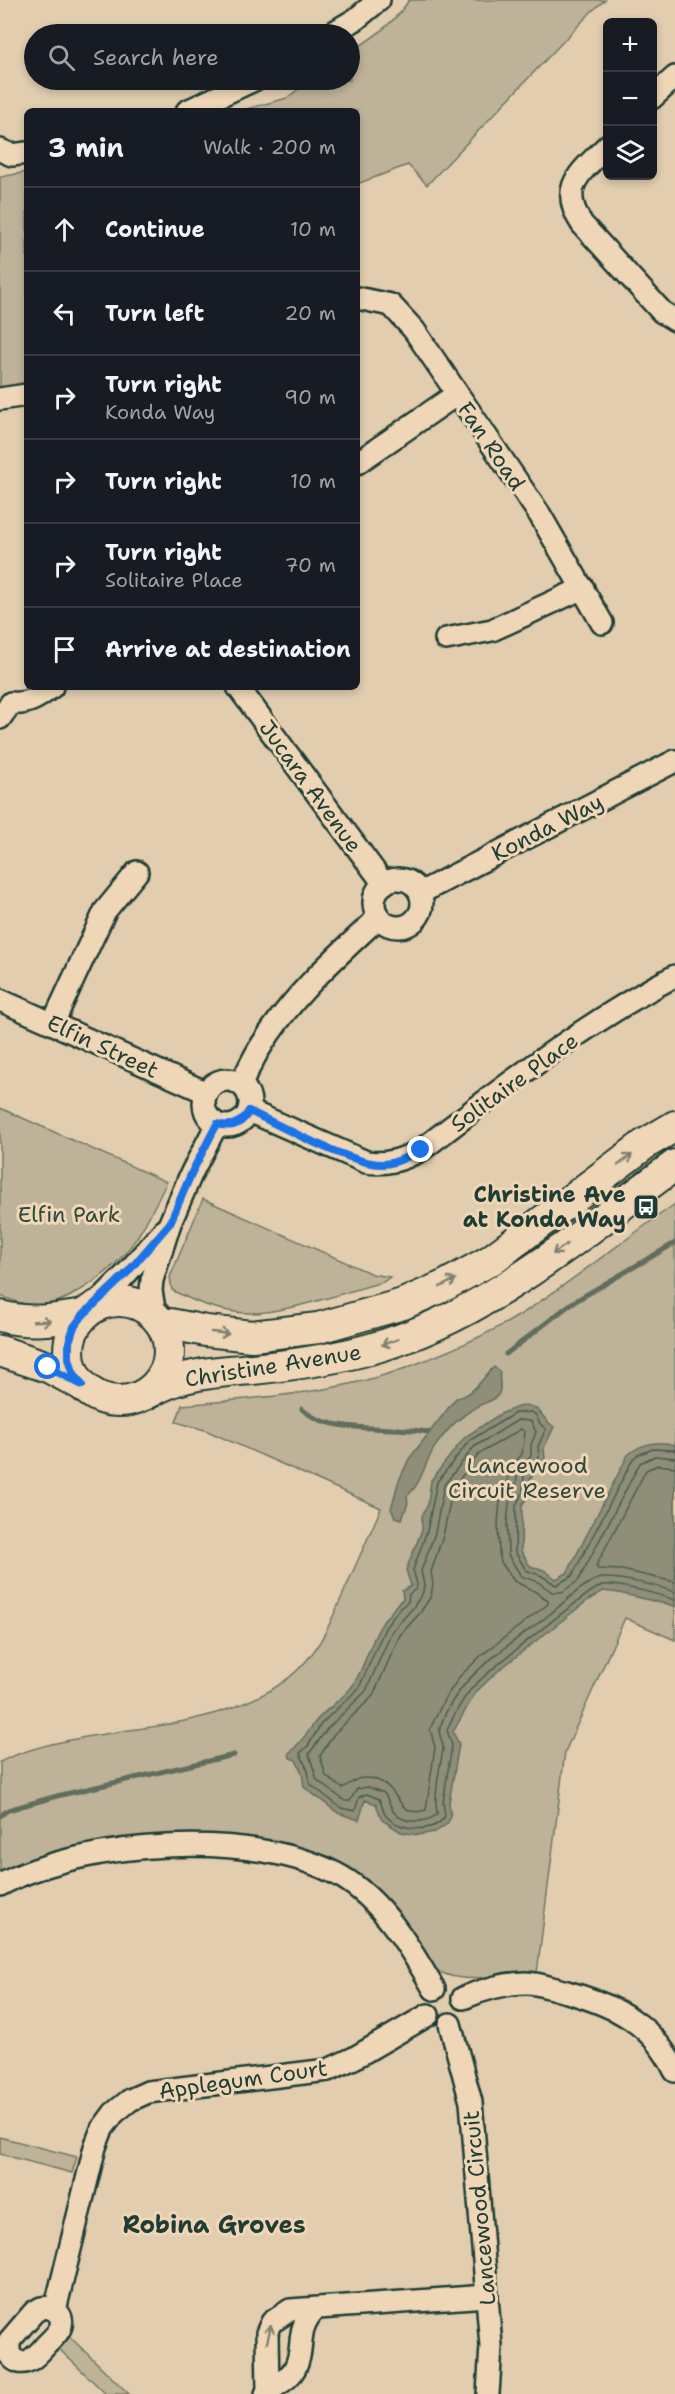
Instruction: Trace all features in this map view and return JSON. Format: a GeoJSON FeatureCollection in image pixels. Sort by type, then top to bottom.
{"type":"FeatureCollection","features":[{"type":"Feature","properties":{"kind":"main road","name":"Christine Avenue"},"geometry":{"type":"LineString","coordinates":[[159,1320],[206,1331],[252,1336],[318,1328],[403,1304],[446,1285],[490,1260],[645,1144],[675,1126]]}},
{"type":"Feature","properties":{"kind":"main road","name":"Christine Avenue"},"geometry":{"type":"LineString","coordinates":[[144,1395],[180,1379],[206,1373],[288,1365],[345,1356],[430,1328],[480,1304],[515,1282],[675,1165]]}},
{"type":"Feature","properties":{"kind":"main road"},"geometry":{"type":"LineString","coordinates":[[0,1316],[19,1321],[34,1321],[88,1311],[108,1302],[125,1301],[141,1305],[159,1320],[168,1340],[167,1364],[156,1385],[144,1395],[118,1401],[101,1398],[48,1367],[0,1351]]}},
{"type":"Feature","properties":{"kind":"main road"},"geometry":{"type":"LineString","coordinates":[[82,1385],[73,1372],[69,1358],[69,1342],[74,1327],[88,1311]]}},
{"type":"Feature","properties":{"kind":"street"},"geometry":{"type":"LineString","coordinates":[[348,24],[379,0]]}},
{"type":"Feature","properties":{"kind":"street"},"geometry":{"type":"LineString","coordinates":[[657,93],[675,77]]}},
{"type":"Feature","properties":{"kind":"street"},"geometry":{"type":"LineString","coordinates":[[193,108],[232,90]]}},
{"type":"Feature","properties":{"kind":"street"},"geometry":{"type":"LineString","coordinates":[[0,150],[12,155],[24,153]]}},
{"type":"Feature","properties":{"kind":"street"},"geometry":{"type":"LineString","coordinates":[[603,151],[573,185],[570,197],[572,208],[582,224],[662,312],[675,320]]}},
{"type":"Feature","properties":{"kind":"street","name":"Fan Road"},"geometry":{"type":"LineString","coordinates":[[360,299],[391,305],[414,330],[540,515],[602,623]]}},
{"type":"Feature","properties":{"kind":"street"},"geometry":{"type":"LineString","coordinates":[[360,461],[457,394]]}},
{"type":"Feature","properties":{"kind":"street"},"geometry":{"type":"LineString","coordinates":[[0,399],[24,395]]}},
{"type":"Feature","properties":{"kind":"street"},"geometry":{"type":"LineString","coordinates":[[446,639],[492,630],[583,588]]}},
{"type":"Feature","properties":{"kind":"street"},"geometry":{"type":"LineString","coordinates":[[4,704],[21,704],[37,698],[48,690]]}},
{"type":"Feature","properties":{"kind":"street","name":"Jucara Avenue"},"geometry":{"type":"LineString","coordinates":[[240,690],[384,884]]}},
{"type":"Feature","properties":{"kind":"street","name":"Konda Way"},"geometry":{"type":"LineString","coordinates":[[420,893],[674,766]]}},
{"type":"Feature","properties":{"kind":"street"},"geometry":{"type":"LineString","coordinates":[[54,1023],[105,911],[137,872]]}},
{"type":"Feature","properties":{"kind":"street"},"geometry":{"type":"LineString","coordinates":[[397,879],[404,880],[416,887],[420,893],[422,908],[419,915],[407,926],[391,926],[379,917],[375,910],[375,896],[384,884],[397,879]]}},
{"type":"Feature","properties":{"kind":"street"},"geometry":{"type":"LineString","coordinates":[[241,1084],[262,1044],[288,1007],[379,917]]}},
{"type":"Feature","properties":{"kind":"street","name":"Solitaire Place"},"geometry":{"type":"LineString","coordinates":[[249,1111],[366,1162],[383,1165],[402,1160],[421,1150],[554,1049],[675,976]]}},
{"type":"Feature","properties":{"kind":"street","name":"Elfin Street"},"geometry":{"type":"LineString","coordinates":[[0,1000],[206,1092]]}},
{"type":"Feature","properties":{"kind":"street"},"geometry":{"type":"LineString","coordinates":[[228,1079],[241,1084],[249,1096],[249,1111],[245,1117],[232,1125],[217,1124],[206,1114],[204,1107],[206,1092],[209,1087],[221,1080],[228,1079]]}},
{"type":"Feature","properties":{"kind":"street"},"geometry":{"type":"LineString","coordinates":[[159,1320],[151,1291],[152,1280],[170,1223],[192,1172],[217,1124]]}},
{"type":"Feature","properties":{"kind":"street"},"geometry":{"type":"LineString","coordinates":[[88,1311],[126,1274],[170,1223]]}},
{"type":"Feature","properties":{"kind":"street"},"geometry":{"type":"LineString","coordinates":[[0,1885],[17,1876],[50,1865],[134,1849],[217,1846],[257,1849],[287,1855],[318,1865],[343,1878],[384,1912],[404,1939],[434,1989]]}},
{"type":"Feature","properties":{"kind":"street"},"geometry":{"type":"LineString","coordinates":[[463,1998],[497,1987],[526,1983],[589,1999],[615,2009],[639,2024],[667,2055],[675,2071]]}},
{"type":"Feature","properties":{"kind":"street"},"geometry":{"type":"LineString","coordinates":[[450,1987],[457,1990],[463,1998],[464,2012],[460,2018],[450,2024],[436,2023],[428,2015],[426,2001],[434,1989],[450,1987]]}},
{"type":"Feature","properties":{"kind":"street","name":"Applegum Court"},"geometry":{"type":"LineString","coordinates":[[55,2310],[95,2147],[102,2129],[114,2113],[130,2100],[148,2092],[171,2088],[303,2075],[328,2070],[354,2058],[428,2015]]}},
{"type":"Feature","properties":{"kind":"street","name":"Lancewood Circuit"},"geometry":{"type":"LineString","coordinates":[[450,2024],[471,2102],[491,2346],[488,2394]]}},
{"type":"Feature","properties":{"kind":"street"},"geometry":{"type":"LineString","coordinates":[[267,2393],[267,2333],[272,2322],[290,2310],[487,2296]]}},
{"type":"Feature","properties":{"kind":"street"},"geometry":{"type":"LineString","coordinates":[[267,2393],[288,2378],[295,2367],[302,2326],[315,2310]]}},
{"type":"Feature","properties":{"kind":"green space"},"geometry":{"type":"Polygon","coordinates":[[[409,0],[605,0],[427,185],[408,165],[360,183],[360,108],[250,108],[287,98],[297,90],[360,90],[360,46],[383,30],[409,0]]]}},
{"type":"Feature","properties":{"kind":"green space"},"geometry":{"type":"Polygon","coordinates":[[[24,173],[24,383],[0,388],[0,177],[24,173]]]}},
{"type":"Feature","properties":{"kind":"green space","name":"Elfin Park"},"geometry":{"type":"Polygon","coordinates":[[[0,1108],[167,1182],[141,1231],[122,1257],[96,1280],[68,1297],[50,1304],[27,1304],[0,1296],[0,1108]]]}},
{"type":"Feature","properties":{"kind":"green space","name":"Elfin Park"},"geometry":{"type":"Polygon","coordinates":[[[203,1199],[372,1274],[390,1277],[383,1282],[315,1302],[262,1312],[228,1311],[189,1299],[172,1290],[170,1277],[203,1199]]]}},
{"type":"Feature","properties":{"kind":"green space","name":"Lancewood Circuit Reserve"},"geometry":{"type":"Polygon","coordinates":[[[675,1204],[675,1640],[625,1618],[565,1752],[537,1973],[462,1978],[438,1971],[398,1913],[368,1882],[331,1860],[287,1845],[238,1837],[187,1834],[135,1837],[86,1845],[40,1857],[0,1872],[0,1762],[15,1755],[67,1741],[182,1722],[205,1716],[229,1709],[273,1689],[307,1660],[318,1644],[332,1619],[381,1508],[205,1430],[176,1422],[182,1405],[321,1390],[376,1377],[434,1357],[480,1337],[523,1313],[675,1204]]]}},
{"type":"Feature","properties":{"kind":"green space"},"geometry":{"type":"Polygon","coordinates":[[[0,2137],[77,2157],[72,2173],[0,2154],[0,2137]]]}},
{"type":"Feature","properties":{"kind":"green space"},"geometry":{"type":"Polygon","coordinates":[[[70,2337],[129,2394],[106,2394],[59,2349],[70,2337]]]}},
{"type":"Feature","properties":{"kind":"water"},"geometry":{"type":"Polygon","coordinates":[[[494,1367],[500,1372],[498,1395],[466,1414],[445,1433],[433,1451],[417,1485],[407,1496],[408,1503],[402,1519],[395,1517],[391,1509],[398,1483],[409,1459],[456,1398],[472,1390],[494,1367]]]}},
{"type":"Feature","properties":{"kind":"water"},"geometry":{"type":"Polygon","coordinates":[[[523,1405],[538,1410],[554,1427],[544,1448],[545,1459],[530,1479],[530,1494],[522,1505],[521,1551],[530,1566],[544,1570],[556,1579],[567,1573],[628,1455],[650,1444],[675,1445],[675,1606],[603,1591],[498,1671],[476,1692],[453,1732],[459,1744],[449,1803],[451,1817],[447,1824],[435,1832],[418,1835],[401,1832],[382,1820],[376,1804],[365,1800],[359,1820],[338,1813],[304,1787],[302,1773],[296,1760],[290,1758],[289,1753],[321,1716],[351,1687],[360,1673],[380,1627],[403,1599],[402,1591],[411,1586],[406,1570],[422,1530],[422,1516],[428,1504],[431,1480],[465,1437],[500,1414],[523,1405]]]}},
{"type":"Feature","properties":{"kind":"waterway"},"geometry":{"type":"LineString","coordinates":[[506,1354],[572,1303],[675,1243]]}},
{"type":"Feature","properties":{"kind":"waterway"},"geometry":{"type":"LineString","coordinates":[[302,1409],[328,1423],[344,1426],[428,1432]]}},
{"type":"Feature","properties":{"kind":"waterway"},"geometry":{"type":"LineString","coordinates":[[0,1816],[8,1810],[57,1796],[234,1755]]}},
{"type":"Feature","properties":{"kind":"place","name":"Christine Ave at Konda Way"},"geometry":{"type":"Point","coordinates":[646,1207]}},
{"type":"Feature","properties":{"kind":"district","name":"Robina Groves"},"geometry":{"type":"Point","coordinates":[214,2225]}},
{"type":"Feature","properties":{"kind":"route"},"geometry":{"type":"LineString","coordinates":[[48,1367],[82,1385],[73,1372],[69,1358],[69,1342],[74,1327],[83,1315],[126,1274],[170,1223],[192,1172],[217,1124],[232,1125],[239,1122],[249,1111],[349,1157],[383,1165],[402,1160],[421,1150]]}}]}
